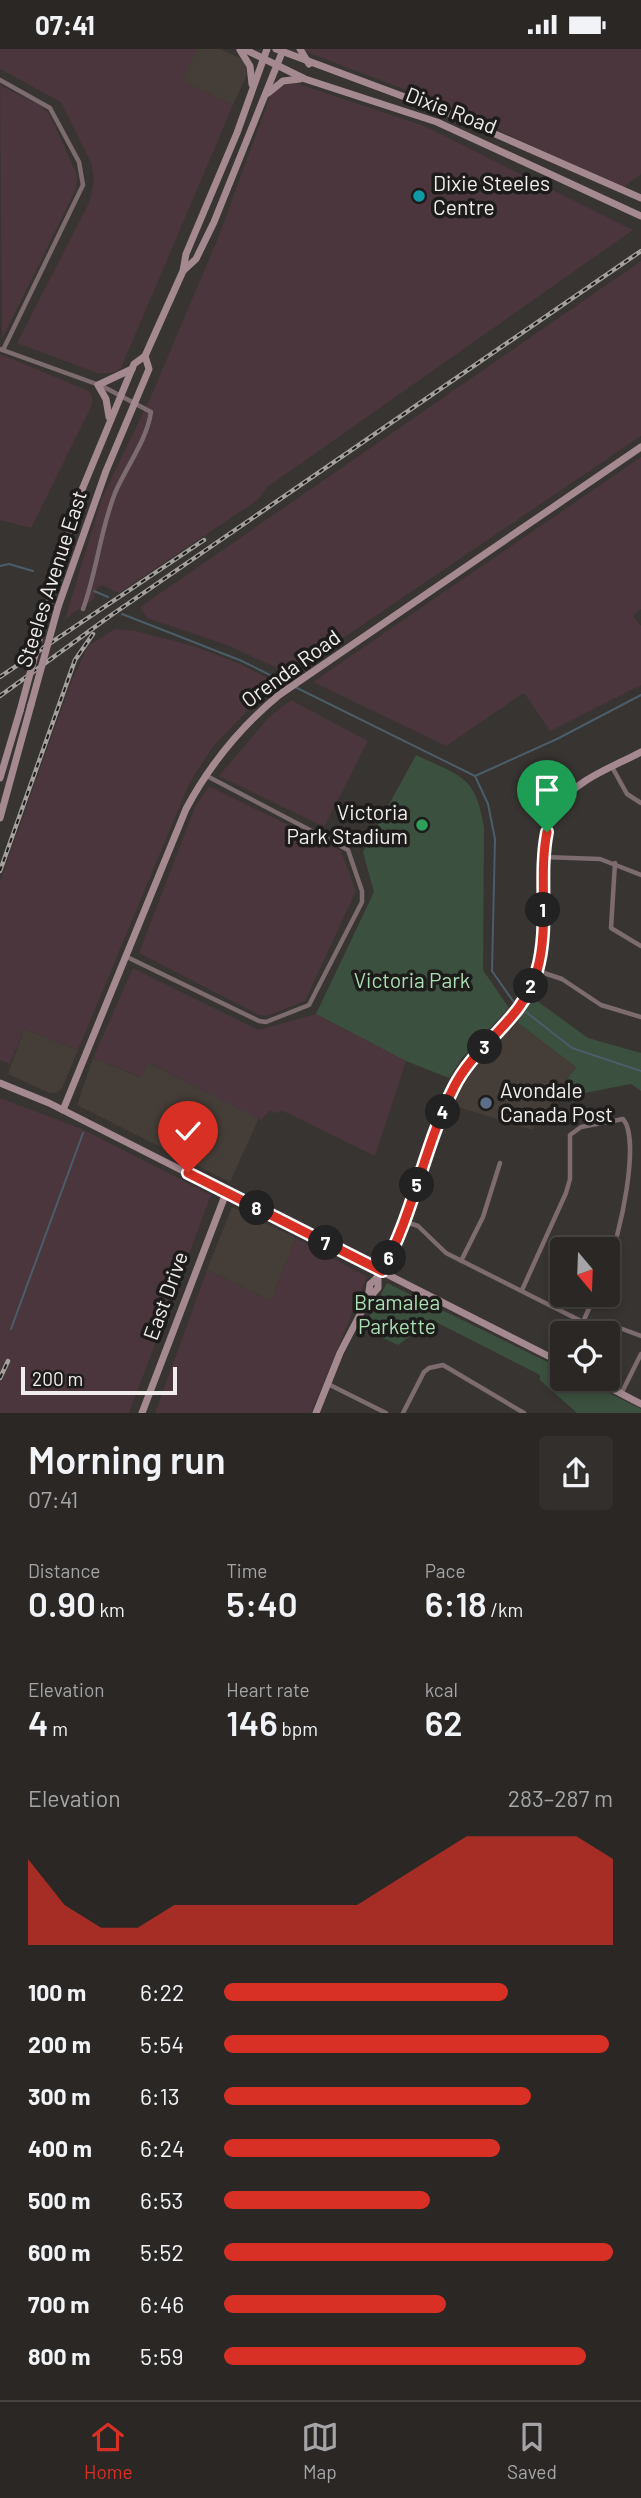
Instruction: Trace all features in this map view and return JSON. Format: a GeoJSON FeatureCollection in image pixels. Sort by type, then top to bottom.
{"type":"FeatureCollection","features":[{"type":"Feature","properties":{"kind":"main road","name":"Dixie Road"},"geometry":{"type":"LineString","coordinates":[[242,49],[305,79],[436,122],[641,216]]}},
{"type":"Feature","properties":{"kind":"main road"},"geometry":{"type":"LineString","coordinates":[[242,49],[250,66],[252,91]]}},
{"type":"Feature","properties":{"kind":"main road","name":"Steeles Avenue East"},"geometry":{"type":"LineString","coordinates":[[0,778],[79,497],[132,368],[145,356],[183,271],[186,254],[267,49]]}},
{"type":"Feature","properties":{"kind":"main road"},"geometry":{"type":"LineString","coordinates":[[300,49],[310,64]]}},
{"type":"Feature","properties":{"kind":"main road","name":"Dixie Road"},"geometry":{"type":"LineString","coordinates":[[281,50],[310,64],[445,112],[641,198]]}},
{"type":"Feature","properties":{"kind":"main road","name":"Steeles Avenue East"},"geometry":{"type":"LineString","coordinates":[[183,271],[201,249],[265,96],[281,50]]}},
{"type":"Feature","properties":{"kind":"main road"},"geometry":{"type":"LineString","coordinates":[[265,96],[285,80],[305,79]]}},
{"type":"Feature","properties":{"kind":"main road","name":"Steeles Avenue East"},"geometry":{"type":"LineString","coordinates":[[0,818],[58,607],[106,471],[149,369],[145,356]]}},
{"type":"Feature","properties":{"kind":"main road"},"geometry":{"type":"LineString","coordinates":[[108,423],[109,411],[98,385],[132,368]]}},
{"type":"Feature","properties":{"kind":"main road","name":"Orenda Road"},"geometry":{"type":"LineString","coordinates":[[63,1109],[186,809],[205,774],[244,726],[286,690],[641,447]]}},
{"type":"Feature","properties":{"kind":"main road"},"geometry":{"type":"LineString","coordinates":[[316,1413],[368,1299],[375,1294],[377,1279],[404,1221],[455,1085],[478,1053],[512,1020],[537,971],[543,931],[547,832],[557,806],[579,785],[641,752]]}},
{"type":"Feature","properties":{"kind":"main road"},"geometry":{"type":"LineString","coordinates":[[0,1083],[63,1109],[550,1357]]}},
{"type":"Feature","properties":{"kind":"main road","name":"East Drive"},"geometry":{"type":"LineString","coordinates":[[142,1413],[226,1193]]}},
{"type":"Feature","properties":{"kind":"main road"},"geometry":{"type":"LineString","coordinates":[[615,1391],[641,1404]]}},
{"type":"Feature","properties":{"kind":"street"},"geometry":{"type":"LineString","coordinates":[[0,80],[50,108],[79,162],[83,185],[1,349],[135,401],[146,407],[151,415],[116,492],[100,537],[92,583],[83,609]]}},
{"type":"Feature","properties":{"kind":"street"},"geometry":{"type":"LineString","coordinates":[[612,767],[627,794],[641,803]]}},
{"type":"Feature","properties":{"kind":"street"},"geometry":{"type":"LineString","coordinates":[[127,957],[266,1022],[309,1005],[362,902],[362,891],[348,850],[205,774]]}},
{"type":"Feature","properties":{"kind":"street"},"geometry":{"type":"LineString","coordinates":[[544,857],[615,863],[641,875]]}},
{"type":"Feature","properties":{"kind":"street"},"geometry":{"type":"LineString","coordinates":[[615,863],[611,928],[641,946]]}},
{"type":"Feature","properties":{"kind":"street"},"geometry":{"type":"LineString","coordinates":[[537,971],[562,979],[609,1009],[641,1017]]}},
{"type":"Feature","properties":{"kind":"street"},"geometry":{"type":"LineString","coordinates":[[522,1290],[566,1193],[570,1179],[570,1135],[581,1127],[623,1119],[631,1125],[637,1144]]}},
{"type":"Feature","properties":{"kind":"street"},"geometry":{"type":"LineString","coordinates":[[461,1261],[483,1217],[500,1163]]}},
{"type":"Feature","properties":{"kind":"street"},"geometry":{"type":"LineString","coordinates":[[617,1237],[634,1190]]}},
{"type":"Feature","properties":{"kind":"street"},"geometry":{"type":"LineString","coordinates":[[404,1221],[418,1226],[446,1253],[581,1321]]}},
{"type":"Feature","properties":{"kind":"street"},"geometry":{"type":"LineString","coordinates":[[620,1328],[641,1336]]}},
{"type":"Feature","properties":{"kind":"street"},"geometry":{"type":"LineString","coordinates":[[621,1394],[641,1354]]}},
{"type":"Feature","properties":{"kind":"street"},"geometry":{"type":"LineString","coordinates":[[403,1413],[424,1372],[443,1365],[524,1413]]}},
{"type":"Feature","properties":{"kind":"street"},"geometry":{"type":"LineString","coordinates":[[327,1384],[386,1413]]}},
{"type":"Feature","properties":{"kind":"shaded area"},"geometry":{"type":"Polygon","coordinates":[[[0,49],[197,49],[182,81],[233,105],[121,368],[116,372],[100,374],[17,343],[90,201],[94,178],[91,163],[61,102],[0,69],[0,49]]]}},
{"type":"Feature","properties":{"kind":"shaded area"},"geometry":{"type":"Polygon","coordinates":[[[197,49],[220,49],[244,60],[247,74],[233,105],[181,81],[197,49]]]}},
{"type":"Feature","properties":{"kind":"shaded area"},"geometry":{"type":"Polygon","coordinates":[[[299,49],[641,49],[641,174],[621,189],[450,107],[299,49]]]}},
{"type":"Feature","properties":{"kind":"shaded area"},"geometry":{"type":"Polygon","coordinates":[[[293,82],[424,126],[633,230],[266,488],[259,499],[119,593],[102,585],[97,588],[94,599],[65,619],[102,498],[152,394],[218,238],[272,91],[293,82]]]}},
{"type":"Feature","properties":{"kind":"shaded area"},"geometry":{"type":"Polygon","coordinates":[[[0,85],[41,106],[50,115],[77,175],[76,189],[2,339],[0,85]]]}},
{"type":"Feature","properties":{"kind":"shaded area"},"geometry":{"type":"Polygon","coordinates":[[[641,261],[641,436],[290,674],[227,645],[147,618],[140,607],[641,261]]]}},
{"type":"Feature","properties":{"kind":"shaded area"},"geometry":{"type":"Polygon","coordinates":[[[0,354],[89,391],[92,397],[92,405],[31,528],[0,520],[0,354]]]}},
{"type":"Feature","properties":{"kind":"shaded area"},"geometry":{"type":"Polygon","coordinates":[[[641,457],[641,609],[633,615],[641,626],[641,685],[550,731],[525,694],[522,694],[446,746],[313,682],[641,457]]]}},
{"type":"Feature","properties":{"kind":"shaded area"},"geometry":{"type":"Polygon","coordinates":[[[115,629],[136,631],[193,646],[238,663],[280,684],[247,711],[212,748],[189,784],[78,1050],[24,1029],[10,1064],[0,1060],[0,881],[71,682],[88,646],[115,629]]]}},
{"type":"Feature","properties":{"kind":"shaded area"},"geometry":{"type":"Polygon","coordinates":[[[291,700],[368,741],[324,827],[219,776],[269,717],[291,700]]]}},
{"type":"Feature","properties":{"kind":"shaded area"},"geometry":{"type":"Polygon","coordinates":[[[209,786],[341,851],[356,891],[305,1001],[267,1016],[259,1015],[139,953],[195,807],[209,786]]]}},
{"type":"Feature","properties":{"kind":"shaded area"},"geometry":{"type":"Polygon","coordinates":[[[133,968],[258,1030],[316,1014],[406,1061],[375,1156],[281,1110],[279,1113],[269,1111],[261,1120],[148,1062],[141,1077],[93,1058],[133,968]]]}},
{"type":"Feature","properties":{"kind":"shaded area"},"geometry":{"type":"Polygon","coordinates":[[[517,1022],[576,1067],[532,1130],[452,1105],[472,1069],[517,1022]]]}},
{"type":"Feature","properties":{"kind":"shaded area"},"geometry":{"type":"Polygon","coordinates":[[[24,1029],[78,1050],[62,1088],[57,1093],[49,1093],[8,1074],[24,1029]]]}},
{"type":"Feature","properties":{"kind":"shaded area"},"geometry":{"type":"Polygon","coordinates":[[[93,1058],[140,1077],[147,1062],[259,1118],[230,1182],[77,1105],[93,1058]]]}},
{"type":"Feature","properties":{"kind":"shaded area"},"geometry":{"type":"Polygon","coordinates":[[[0,1098],[82,1129],[211,1195],[129,1413],[0,1413],[0,1098]]]}},
{"type":"Feature","properties":{"kind":"shaded area"},"geometry":{"type":"Polygon","coordinates":[[[232,1207],[296,1238],[271,1301],[207,1270],[232,1207]]]}},
{"type":"Feature","properties":{"kind":"shaded area"},"geometry":{"type":"Polygon","coordinates":[[[296,1238],[367,1277],[311,1413],[155,1413],[207,1270],[271,1301],[296,1238]]]}},
{"type":"Feature","properties":{"kind":"green space","name":"Victoria Park"},"geometry":{"type":"Polygon","coordinates":[[[416,755],[455,773],[471,787],[476,797],[484,828],[483,970],[509,1008],[463,1057],[449,1078],[406,1061],[316,1014],[374,892],[363,852],[416,755]]]}},
{"type":"Feature","properties":{"kind":"green space"},"geometry":{"type":"Polygon","coordinates":[[[533,998],[588,1038],[641,1053],[641,1091],[631,1084],[585,1093],[559,1091],[576,1067],[517,1022],[533,998]]]}},
{"type":"Feature","properties":{"kind":"green space","name":"Bramalea Parkette"},"geometry":{"type":"Polygon","coordinates":[[[387,1283],[550,1363],[550,1389],[540,1380],[540,1375],[432,1320],[398,1345],[363,1329],[387,1283]]]}},
{"type":"Feature","properties":{"kind":"green space"},"geometry":{"type":"Polygon","coordinates":[[[552,1391],[605,1391],[641,1409],[641,1413],[577,1413],[552,1391]]]}},
{"type":"Feature","properties":{"kind":"waterway"},"geometry":{"type":"LineString","coordinates":[[0,566],[9,564],[33,571]]}},
{"type":"Feature","properties":{"kind":"waterway"},"geometry":{"type":"LineString","coordinates":[[94,591],[108,597]]}},
{"type":"Feature","properties":{"kind":"waterway"},"geometry":{"type":"LineString","coordinates":[[122,614],[242,661],[290,685]]}},
{"type":"Feature","properties":{"kind":"waterway"},"geometry":{"type":"LineString","coordinates":[[295,687],[475,776],[488,804],[495,839],[492,971],[513,1001]]}},
{"type":"Feature","properties":{"kind":"waterway"},"geometry":{"type":"LineString","coordinates":[[475,776],[557,739],[641,695]]}},
{"type":"Feature","properties":{"kind":"waterway"},"geometry":{"type":"LineString","coordinates":[[526,1012],[572,1048],[641,1071]]}},
{"type":"Feature","properties":{"kind":"waterway"},"geometry":{"type":"LineString","coordinates":[[11,1329],[83,1133]]}},
{"type":"Feature","properties":{"kind":"railway"},"geometry":{"type":"LineString","coordinates":[[0,696],[110,616],[641,251]]}},
{"type":"Feature","properties":{"kind":"railway"},"geometry":{"type":"LineString","coordinates":[[0,677],[204,540]]}},
{"type":"Feature","properties":{"kind":"railway"},"geometry":{"type":"LineString","coordinates":[[0,871],[75,660],[93,634]]}},
{"type":"Feature","properties":{"kind":"railway"},"geometry":{"type":"LineString","coordinates":[[0,1378],[8,1361]]}},
{"type":"Feature","properties":{"kind":"place","name":"Dixie Steeles Centre"},"geometry":{"type":"Point","coordinates":[419,196]}},
{"type":"Feature","properties":{"kind":"place","name":"Victoria Park Stadium"},"geometry":{"type":"Point","coordinates":[422,825]}},
{"type":"Feature","properties":{"kind":"place","name":"Avondale Canada Post"},"geometry":{"type":"Point","coordinates":[486,1103]}},
{"type":"Feature","properties":{"kind":"route"},"geometry":{"type":"LineString","coordinates":[[188,1173],[382,1271],[396,1245],[442,1114],[455,1085],[478,1053],[512,1020],[537,971],[543,931],[544,848],[547,832]]}}]}
